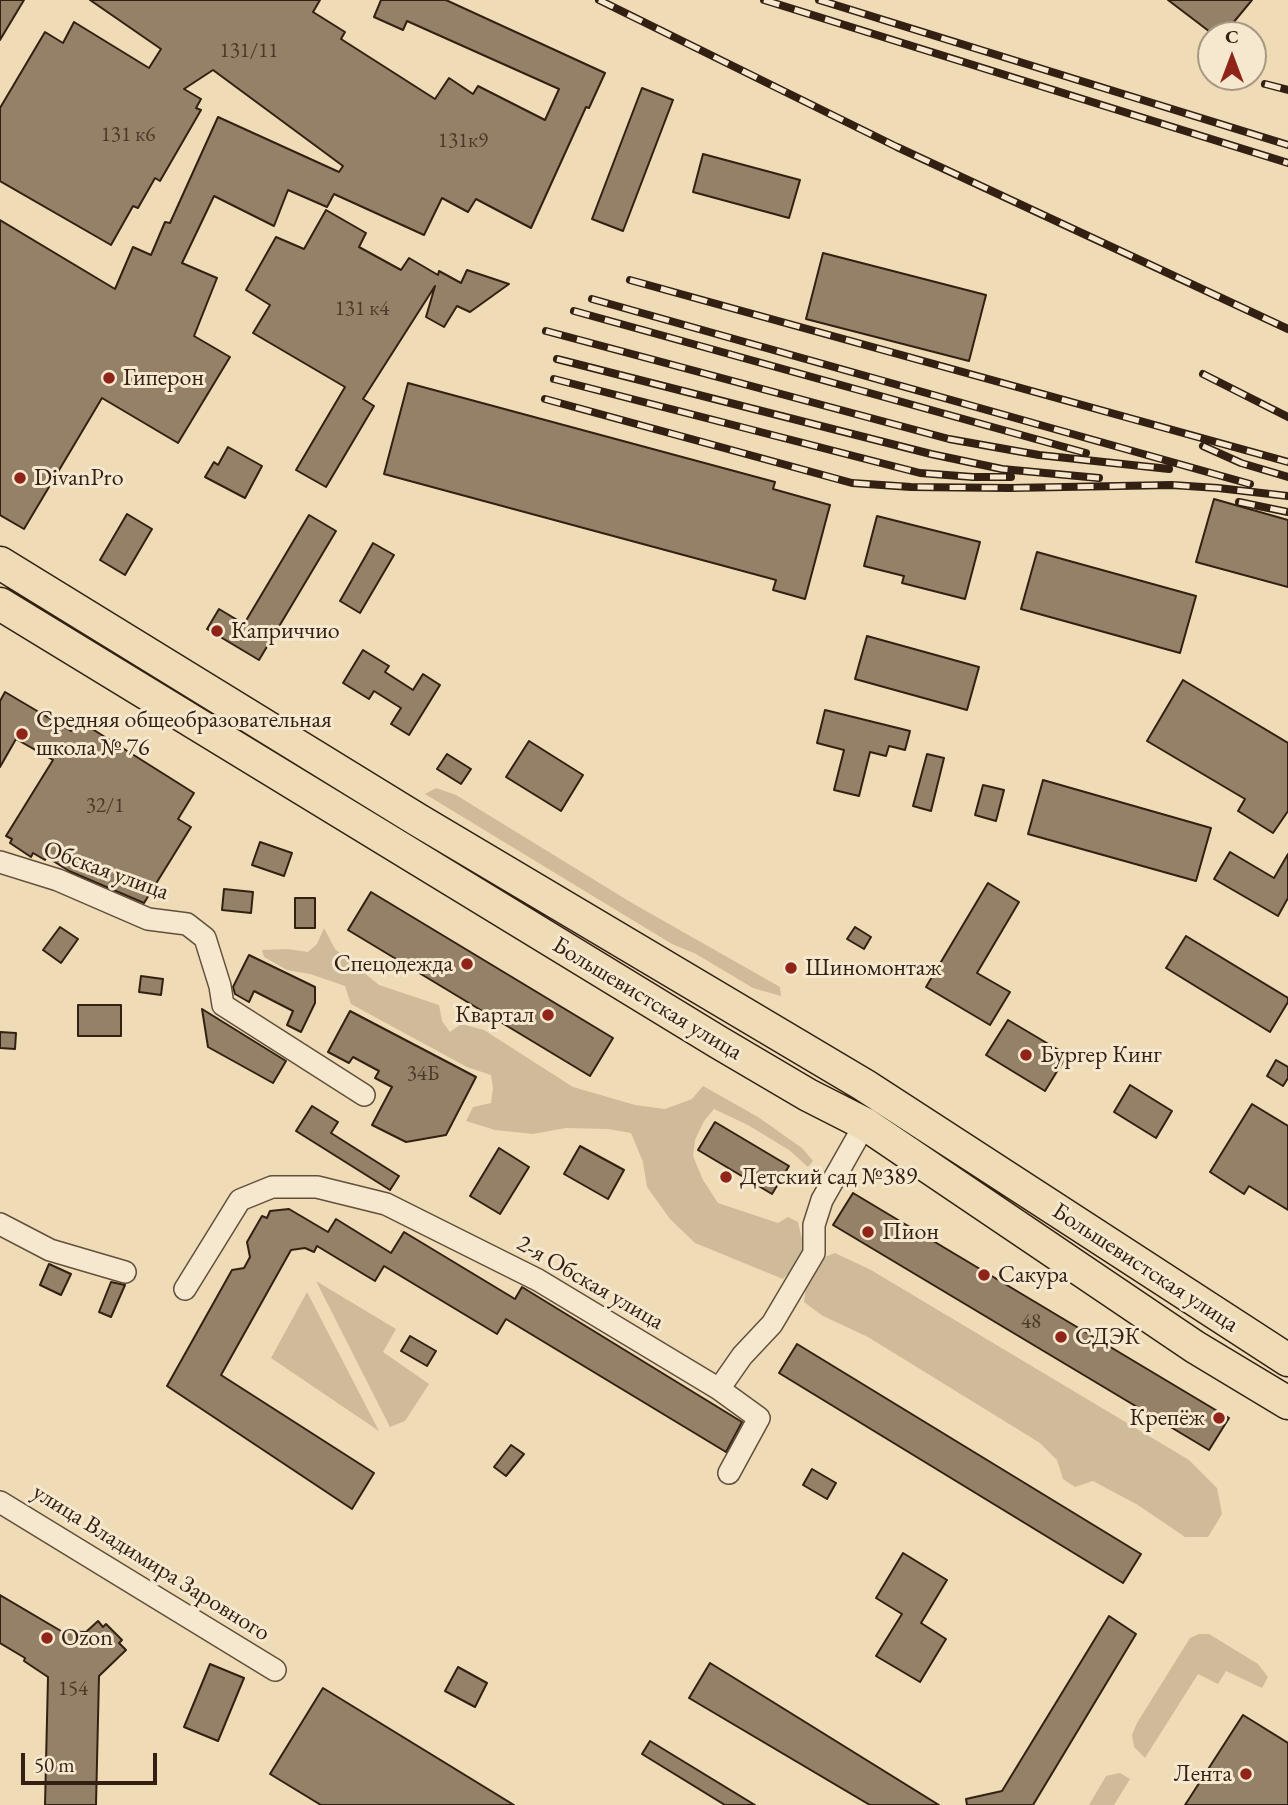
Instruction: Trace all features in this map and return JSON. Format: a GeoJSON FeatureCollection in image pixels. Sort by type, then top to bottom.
{"type":"FeatureCollection","features":[{"type":"Feature","properties":{"kind":"highway","name":"Большевистская улица"},"geometry":{"type":"LineString","coordinates":[[0,563],[362,786],[864,1085],[1288,1360]]}},
{"type":"Feature","properties":{"kind":"highway","name":"Большевистская улица"},"geometry":{"type":"LineString","coordinates":[[0,604],[706,1035],[808,1095],[865,1124],[1195,1347],[1288,1403]]}},
{"type":"Feature","properties":{"kind":"street","name":"Обская улица"},"geometry":{"type":"LineString","coordinates":[[0,862],[58,880],[148,919],[187,924],[205,938],[223,1005],[364,1095]]}},
{"type":"Feature","properties":{"kind":"street"},"geometry":{"type":"LineString","coordinates":[[719,1389],[742,1356],[772,1324],[814,1252],[814,1225],[822,1200],[865,1124]]}},
{"type":"Feature","properties":{"kind":"street","name":"2-я Обская улица"},"geometry":{"type":"LineString","coordinates":[[185,1289],[240,1200],[272,1187],[317,1186],[386,1204],[538,1280],[719,1389],[759,1418],[729,1473]]}},
{"type":"Feature","properties":{"kind":"street"},"geometry":{"type":"LineString","coordinates":[[0,1224],[50,1250],[125,1272]]}},
{"type":"Feature","properties":{"kind":"street","name":"улица Владимира Заровного"},"geometry":{"type":"LineString","coordinates":[[0,1502],[275,1670]]}},
{"type":"Feature","properties":{"kind":"shaded area"},"geometry":{"type":"Polygon","coordinates":[[[436,788],[456,795],[632,903],[780,987],[781,996],[753,988],[696,954],[672,944],[425,794],[436,788]]]}},
{"type":"Feature","properties":{"kind":"shaded area"},"geometry":{"type":"Polygon","coordinates":[[[324,928],[335,949],[379,985],[439,1005],[442,1021],[450,1032],[461,1024],[484,1030],[573,1087],[635,1105],[665,1109],[692,1099],[703,1086],[758,1117],[802,1148],[813,1161],[808,1167],[789,1150],[748,1125],[714,1109],[704,1121],[695,1140],[693,1156],[703,1180],[718,1203],[778,1223],[788,1217],[798,1222],[805,1252],[797,1264],[783,1279],[695,1243],[670,1219],[647,1187],[643,1162],[631,1133],[608,1129],[566,1128],[533,1134],[495,1130],[466,1121],[473,1107],[491,1103],[491,1075],[467,1067],[351,1004],[345,986],[310,974],[287,970],[264,957],[262,950],[308,952],[317,944],[324,928]]]}},
{"type":"Feature","properties":{"kind":"shaded area"},"geometry":{"type":"Polygon","coordinates":[[[835,1253],[871,1270],[1189,1460],[1217,1488],[1222,1514],[1208,1537],[1185,1537],[1138,1505],[1093,1481],[1075,1487],[1063,1479],[1057,1460],[1040,1443],[868,1337],[823,1316],[804,1302],[807,1280],[822,1258],[835,1253]]]}},
{"type":"Feature","properties":{"kind":"shaded area"},"geometry":{"type":"Polygon","coordinates":[[[316,1281],[396,1329],[383,1352],[429,1384],[405,1421],[390,1427],[316,1281]]]}},
{"type":"Feature","properties":{"kind":"shaded area"},"geometry":{"type":"Polygon","coordinates":[[[307,1292],[379,1431],[271,1358],[307,1292]]]}},
{"type":"Feature","properties":{"kind":"shaded area"},"geometry":{"type":"Polygon","coordinates":[[[1209,1634],[1258,1664],[1268,1677],[1262,1688],[1226,1671],[1218,1684],[1198,1674],[1145,1758],[1134,1747],[1132,1735],[1137,1723],[1190,1638],[1209,1634]]]}},
{"type":"Feature","properties":{"kind":"shaded area"},"geometry":{"type":"Polygon","coordinates":[[[1120,1773],[1130,1779],[1114,1805],[1089,1805],[1106,1776],[1120,1773]]]}},
{"type":"Feature","properties":{"kind":"building"},"geometry":{"type":"Polygon","coordinates":[[[0,0],[24,0],[0,40],[0,0]]]}},
{"type":"Feature","properties":{"kind":"building"},"geometry":{"type":"Polygon","coordinates":[[[90,0],[320,0],[313,12],[345,32],[341,39],[435,99],[449,78],[473,94],[478,86],[545,120],[559,89],[407,21],[403,30],[374,17],[381,0],[446,0],[605,73],[589,108],[586,107],[531,228],[476,199],[468,212],[442,198],[424,235],[334,194],[327,207],[288,190],[274,226],[214,196],[182,263],[217,278],[194,336],[230,357],[178,443],[102,398],[24,529],[0,515],[0,220],[115,289],[133,247],[151,255],[165,222],[170,223],[218,117],[339,172],[343,166],[213,70],[184,89],[201,99],[196,108],[201,110],[160,181],[155,178],[138,208],[133,206],[111,245],[0,181],[0,108],[45,32],[63,43],[74,22],[149,68],[161,49],[90,0]]]}},
{"type":"Feature","properties":{"kind":"building"},"geometry":{"type":"Polygon","coordinates":[[[1168,0],[1252,0],[1235,21],[1197,22],[1168,0]]]}},
{"type":"Feature","properties":{"kind":"building"},"geometry":{"type":"Polygon","coordinates":[[[642,88],[673,100],[623,231],[592,219],[642,88]]]}},
{"type":"Feature","properties":{"kind":"building"},"geometry":{"type":"Polygon","coordinates":[[[703,154],[800,180],[789,218],[693,192],[703,154]]]}},
{"type":"Feature","properties":{"kind":"building"},"geometry":{"type":"Polygon","coordinates":[[[326,210],[366,233],[359,247],[401,270],[409,258],[438,275],[439,271],[461,283],[467,270],[509,284],[470,312],[457,306],[444,327],[426,317],[435,286],[363,399],[374,406],[326,487],[296,470],[345,387],[253,333],[270,305],[246,290],[276,237],[304,249],[326,210]]]}},
{"type":"Feature","properties":{"kind":"building"},"geometry":{"type":"Polygon","coordinates":[[[823,253],[986,295],[969,361],[806,319],[823,253]]]}},
{"type":"Feature","properties":{"kind":"building"},"geometry":{"type":"Polygon","coordinates":[[[408,383],[775,482],[773,489],[830,505],[805,599],[773,590],[776,580],[384,474],[408,383]]]}},
{"type":"Feature","properties":{"kind":"building"},"geometry":{"type":"Polygon","coordinates":[[[228,447],[262,466],[245,498],[205,477],[214,462],[218,465],[228,447]]]}},
{"type":"Feature","properties":{"kind":"building"},"geometry":{"type":"Polygon","coordinates":[[[1214,499],[1288,520],[1288,587],[1196,562],[1214,499]]]}},
{"type":"Feature","properties":{"kind":"building"},"geometry":{"type":"Polygon","coordinates":[[[127,514],[152,529],[125,575],[100,560],[127,514]]]}},
{"type":"Feature","properties":{"kind":"building"},"geometry":{"type":"Polygon","coordinates":[[[309,515],[336,531],[259,660],[207,629],[219,609],[244,624],[309,515]]]}},
{"type":"Feature","properties":{"kind":"building"},"geometry":{"type":"Polygon","coordinates":[[[877,516],[980,542],[965,599],[902,583],[904,576],[864,566],[877,516]]]}},
{"type":"Feature","properties":{"kind":"building"},"geometry":{"type":"Polygon","coordinates":[[[373,543],[394,555],[360,613],[340,601],[373,543]]]}},
{"type":"Feature","properties":{"kind":"building"},"geometry":{"type":"Polygon","coordinates":[[[1037,552],[1196,596],[1180,653],[1021,609],[1037,552]]]}},
{"type":"Feature","properties":{"kind":"building"},"geometry":{"type":"Polygon","coordinates":[[[867,636],[979,667],[967,710],[855,679],[867,636]]]}},
{"type":"Feature","properties":{"kind":"building"},"geometry":{"type":"Polygon","coordinates":[[[363,650],[389,666],[385,672],[413,690],[423,674],[440,685],[409,735],[391,724],[401,708],[374,691],[369,699],[343,683],[363,650]]]}},
{"type":"Feature","properties":{"kind":"building"},"geometry":{"type":"Polygon","coordinates":[[[1183,680],[1288,743],[1288,811],[1273,833],[1238,811],[1245,799],[1147,741],[1183,680]]]}},
{"type":"Feature","properties":{"kind":"building"},"geometry":{"type":"Polygon","coordinates":[[[5,692],[71,731],[78,720],[194,793],[178,819],[191,827],[144,903],[69,871],[47,857],[45,860],[33,853],[31,857],[10,843],[12,839],[6,836],[53,760],[16,739],[0,767],[0,701],[5,692]]]}},
{"type":"Feature","properties":{"kind":"building"},"geometry":{"type":"Polygon","coordinates":[[[825,710],[910,731],[905,750],[889,746],[886,756],[870,752],[859,796],[834,790],[844,750],[817,743],[825,710]]]}},
{"type":"Feature","properties":{"kind":"building"},"geometry":{"type":"Polygon","coordinates":[[[529,741],[583,775],[561,811],[506,777],[529,741]]]}},
{"type":"Feature","properties":{"kind":"building"},"geometry":{"type":"Polygon","coordinates":[[[447,754],[471,769],[461,784],[437,769],[447,754]]]}},
{"type":"Feature","properties":{"kind":"building"},"geometry":{"type":"Polygon","coordinates":[[[927,754],[944,758],[931,811],[913,806],[927,754]]]}},
{"type":"Feature","properties":{"kind":"building"},"geometry":{"type":"Polygon","coordinates":[[[1043,780],[1211,828],[1196,881],[1028,834],[1043,780]]]}},
{"type":"Feature","properties":{"kind":"building"},"geometry":{"type":"Polygon","coordinates":[[[983,785],[1004,790],[996,821],[975,815],[983,785]]]}},
{"type":"Feature","properties":{"kind":"building"},"geometry":{"type":"Polygon","coordinates":[[[260,842],[292,853],[284,876],[252,865],[260,842]]]}},
{"type":"Feature","properties":{"kind":"building"},"geometry":{"type":"Polygon","coordinates":[[[1230,852],[1274,878],[1288,854],[1288,898],[1278,916],[1214,879],[1230,852]]]}},
{"type":"Feature","properties":{"kind":"building"},"geometry":{"type":"Polygon","coordinates":[[[988,883],[1019,902],[977,973],[1010,992],[990,1025],[926,987],[988,883]]]}},
{"type":"Feature","properties":{"kind":"building"},"geometry":{"type":"Polygon","coordinates":[[[224,889],[253,892],[251,913],[222,910],[224,889]]]}},
{"type":"Feature","properties":{"kind":"building"},"geometry":{"type":"Polygon","coordinates":[[[371,892],[613,1038],[590,1076],[348,930],[371,892]]]}},
{"type":"Feature","properties":{"kind":"building"},"geometry":{"type":"Polygon","coordinates":[[[295,898],[315,898],[315,928],[295,928],[295,898]]]}},
{"type":"Feature","properties":{"kind":"building"},"geometry":{"type":"Polygon","coordinates":[[[60,927],[78,939],[61,963],[43,950],[60,927]]]}},
{"type":"Feature","properties":{"kind":"building"},"geometry":{"type":"Polygon","coordinates":[[[855,927],[871,937],[864,949],[847,939],[855,927]]]}},
{"type":"Feature","properties":{"kind":"building"},"geometry":{"type":"Polygon","coordinates":[[[1186,936],[1288,998],[1270,1032],[1166,968],[1186,936]]]}},
{"type":"Feature","properties":{"kind":"building"},"geometry":{"type":"Polygon","coordinates":[[[249,955],[315,987],[315,1003],[301,1032],[287,1025],[293,1011],[254,991],[249,1002],[235,994],[233,987],[249,955]]]}},
{"type":"Feature","properties":{"kind":"building"},"geometry":{"type":"Polygon","coordinates":[[[141,976],[163,979],[161,995],[139,992],[141,976]]]}},
{"type":"Feature","properties":{"kind":"building"},"geometry":{"type":"Polygon","coordinates":[[[78,1005],[121,1005],[121,1036],[78,1036],[78,1005]]]}},
{"type":"Feature","properties":{"kind":"building"},"geometry":{"type":"Polygon","coordinates":[[[202,1009],[286,1061],[273,1083],[208,1047],[202,1009]]]}},
{"type":"Feature","properties":{"kind":"building"},"geometry":{"type":"Polygon","coordinates":[[[350,1011],[476,1077],[446,1135],[406,1142],[372,1125],[392,1087],[375,1078],[379,1071],[353,1057],[349,1063],[328,1052],[350,1011]]]}},
{"type":"Feature","properties":{"kind":"building","name":"Бургер Кинг"},"geometry":{"type":"Polygon","coordinates":[[[1008,1020],[1067,1055],[1045,1091],[986,1055],[1008,1020]]]}},
{"type":"Feature","properties":{"kind":"building"},"geometry":{"type":"Polygon","coordinates":[[[0,1032],[16,1033],[15,1049],[0,1048],[0,1032]]]}},
{"type":"Feature","properties":{"kind":"building"},"geometry":{"type":"Polygon","coordinates":[[[1276,1060],[1288,1067],[1288,1078],[1283,1086],[1267,1076],[1276,1060]]]}},
{"type":"Feature","properties":{"kind":"building"},"geometry":{"type":"Polygon","coordinates":[[[1130,1085],[1172,1111],[1156,1138],[1114,1112],[1130,1085]]]}},
{"type":"Feature","properties":{"kind":"building"},"geometry":{"type":"Polygon","coordinates":[[[1252,1104],[1288,1126],[1288,1210],[1249,1186],[1244,1194],[1210,1172],[1252,1104]]]}},
{"type":"Feature","properties":{"kind":"building"},"geometry":{"type":"Polygon","coordinates":[[[312,1106],[338,1122],[331,1133],[399,1176],[390,1190],[296,1131],[312,1106]]]}},
{"type":"Feature","properties":{"kind":"building"},"geometry":{"type":"Polygon","coordinates":[[[715,1122],[789,1166],[772,1194],[698,1150],[715,1122]]]}},
{"type":"Feature","properties":{"kind":"building"},"geometry":{"type":"Polygon","coordinates":[[[580,1146],[624,1170],[608,1199],[564,1174],[580,1146]]]}},
{"type":"Feature","properties":{"kind":"building"},"geometry":{"type":"Polygon","coordinates":[[[499,1148],[529,1167],[500,1214],[470,1196],[499,1148]]]}},
{"type":"Feature","properties":{"kind":"building"},"geometry":{"type":"Polygon","coordinates":[[[853,1193],[1229,1418],[1209,1450],[833,1225],[853,1193]]]}},
{"type":"Feature","properties":{"kind":"building"},"geometry":{"type":"Polygon","coordinates":[[[289,1209],[328,1232],[336,1219],[391,1253],[404,1232],[515,1299],[522,1287],[742,1422],[726,1452],[506,1319],[497,1334],[384,1266],[375,1281],[317,1246],[314,1252],[305,1248],[291,1250],[221,1375],[374,1473],[352,1509],[167,1386],[232,1270],[244,1268],[250,1257],[247,1242],[262,1216],[267,1218],[270,1211],[289,1209]]]}},
{"type":"Feature","properties":{"kind":"building"},"geometry":{"type":"Polygon","coordinates":[[[49,1264],[71,1274],[61,1295],[40,1285],[49,1264]]]}},
{"type":"Feature","properties":{"kind":"building"},"geometry":{"type":"Polygon","coordinates":[[[111,1282],[125,1285],[111,1317],[99,1312],[111,1282]]]}},
{"type":"Feature","properties":{"kind":"building"},"geometry":{"type":"Polygon","coordinates":[[[410,1336],[436,1351],[427,1366],[401,1351],[410,1336]]]}},
{"type":"Feature","properties":{"kind":"building"},"geometry":{"type":"Polygon","coordinates":[[[797,1344],[1141,1554],[1123,1583],[779,1373],[797,1344]]]}},
{"type":"Feature","properties":{"kind":"building"},"geometry":{"type":"Polygon","coordinates":[[[511,1445],[524,1454],[506,1476],[494,1467],[511,1445]]]}},
{"type":"Feature","properties":{"kind":"building"},"geometry":{"type":"Polygon","coordinates":[[[812,1469],[836,1483],[827,1499],[803,1485],[812,1469]]]}},
{"type":"Feature","properties":{"kind":"building"},"geometry":{"type":"Polygon","coordinates":[[[903,1553],[947,1580],[921,1623],[946,1639],[920,1682],[876,1656],[902,1614],[876,1598],[903,1553]]]}},
{"type":"Feature","properties":{"kind":"building"},"geometry":{"type":"Polygon","coordinates":[[[0,1595],[61,1631],[86,1632],[98,1621],[103,1627],[106,1624],[122,1640],[119,1643],[126,1650],[99,1676],[96,1805],[45,1805],[48,1677],[24,1661],[25,1658],[0,1643],[0,1595]]]}},
{"type":"Feature","properties":{"kind":"building"},"geometry":{"type":"Polygon","coordinates":[[[1109,1616],[1136,1634],[1033,1805],[967,1805],[966,1799],[1002,1791],[1109,1616]]]}},
{"type":"Feature","properties":{"kind":"building"},"geometry":{"type":"Polygon","coordinates":[[[710,1663],[939,1805],[870,1805],[689,1698],[710,1663]]]}},
{"type":"Feature","properties":{"kind":"building"},"geometry":{"type":"Polygon","coordinates":[[[210,1664],[244,1678],[218,1741],[184,1727],[210,1664]]]}},
{"type":"Feature","properties":{"kind":"building"},"geometry":{"type":"Polygon","coordinates":[[[458,1667],[487,1683],[475,1707],[445,1691],[458,1667]]]}},
{"type":"Feature","properties":{"kind":"building"},"geometry":{"type":"Polygon","coordinates":[[[323,1688],[514,1805],[321,1805],[270,1774],[323,1688]]]}},
{"type":"Feature","properties":{"kind":"building","name":"Лента"},"geometry":{"type":"Polygon","coordinates":[[[1243,1715],[1288,1743],[1288,1805],[1185,1805],[1243,1715]]]}},
{"type":"Feature","properties":{"kind":"building"},"geometry":{"type":"Polygon","coordinates":[[[650,1741],[755,1805],[725,1805],[642,1754],[650,1741]]]}},
{"type":"Feature","properties":{"kind":"railway"},"geometry":{"type":"LineString","coordinates":[[599,0],[897,147],[1288,329]]}},
{"type":"Feature","properties":{"kind":"railway"},"geometry":{"type":"LineString","coordinates":[[764,0],[1288,163]]}},
{"type":"Feature","properties":{"kind":"railway"},"geometry":{"type":"LineString","coordinates":[[819,0],[1288,145]]}},
{"type":"Feature","properties":{"kind":"railway"},"geometry":{"type":"LineString","coordinates":[[1267,85],[1288,90]]}},
{"type":"Feature","properties":{"kind":"railway"},"geometry":{"type":"LineString","coordinates":[[630,280],[1288,462]]}},
{"type":"Feature","properties":{"kind":"railway"},"geometry":{"type":"LineString","coordinates":[[592,299],[1250,484]]}},
{"type":"Feature","properties":{"kind":"railway"},"geometry":{"type":"LineString","coordinates":[[574,311],[1086,453]]}},
{"type":"Feature","properties":{"kind":"railway"},"geometry":{"type":"LineString","coordinates":[[546,331],[949,439],[1039,455],[1169,469]]}},
{"type":"Feature","properties":{"kind":"railway"},"geometry":{"type":"LineString","coordinates":[[557,359],[931,454],[1002,469],[1099,478]]}},
{"type":"Feature","properties":{"kind":"railway"},"geometry":{"type":"LineString","coordinates":[[1203,374],[1288,417]]}},
{"type":"Feature","properties":{"kind":"railway"},"geometry":{"type":"LineString","coordinates":[[554,379],[920,473],[1011,477]]}},
{"type":"Feature","properties":{"kind":"railway"},"geometry":{"type":"LineString","coordinates":[[545,399],[852,483],[911,487],[1010,488],[1172,485],[1288,496]]}},
{"type":"Feature","properties":{"kind":"railway"},"geometry":{"type":"LineString","coordinates":[[1203,446],[1241,463],[1288,477]]}},
{"type":"Feature","properties":{"kind":"railway"},"geometry":{"type":"LineString","coordinates":[[1239,502],[1288,512]]}},
{"type":"Feature","properties":{"kind":"place","name":"Гиперон"},"geometry":{"type":"Point","coordinates":[109,378]}},
{"type":"Feature","properties":{"kind":"place","name":"DivanPro"},"geometry":{"type":"Point","coordinates":[20,478]}},
{"type":"Feature","properties":{"kind":"place","name":"Каприччио"},"geometry":{"type":"Point","coordinates":[217,631]}},
{"type":"Feature","properties":{"kind":"place","name":"Средняя общеобразовательная школа № 76"},"geometry":{"type":"Point","coordinates":[22,734]}},
{"type":"Feature","properties":{"kind":"place","name":"Спецодежда"},"geometry":{"type":"Point","coordinates":[467,964]}},
{"type":"Feature","properties":{"kind":"place","name":"Шиномонтаж"},"geometry":{"type":"Point","coordinates":[791,968]}},
{"type":"Feature","properties":{"kind":"place","name":"Квартал"},"geometry":{"type":"Point","coordinates":[548,1015]}},
{"type":"Feature","properties":{"kind":"place","name":"Бургер Кинг"},"geometry":{"type":"Point","coordinates":[1026,1055]}},
{"type":"Feature","properties":{"kind":"place","name":"Детский сад №389"},"geometry":{"type":"Point","coordinates":[726,1177]}},
{"type":"Feature","properties":{"kind":"place","name":"Пион"},"geometry":{"type":"Point","coordinates":[868,1232]}},
{"type":"Feature","properties":{"kind":"place","name":"Сакура"},"geometry":{"type":"Point","coordinates":[984,1275]}},
{"type":"Feature","properties":{"kind":"place","name":"СДЭК"},"geometry":{"type":"Point","coordinates":[1061,1337]}},
{"type":"Feature","properties":{"kind":"place","name":"Крепёж"},"geometry":{"type":"Point","coordinates":[1219,1418]}},
{"type":"Feature","properties":{"kind":"place","name":"Ozon"},"geometry":{"type":"Point","coordinates":[47,1638]}},
{"type":"Feature","properties":{"kind":"place","name":"Лента"},"geometry":{"type":"Point","coordinates":[1246,1774]}}]}
